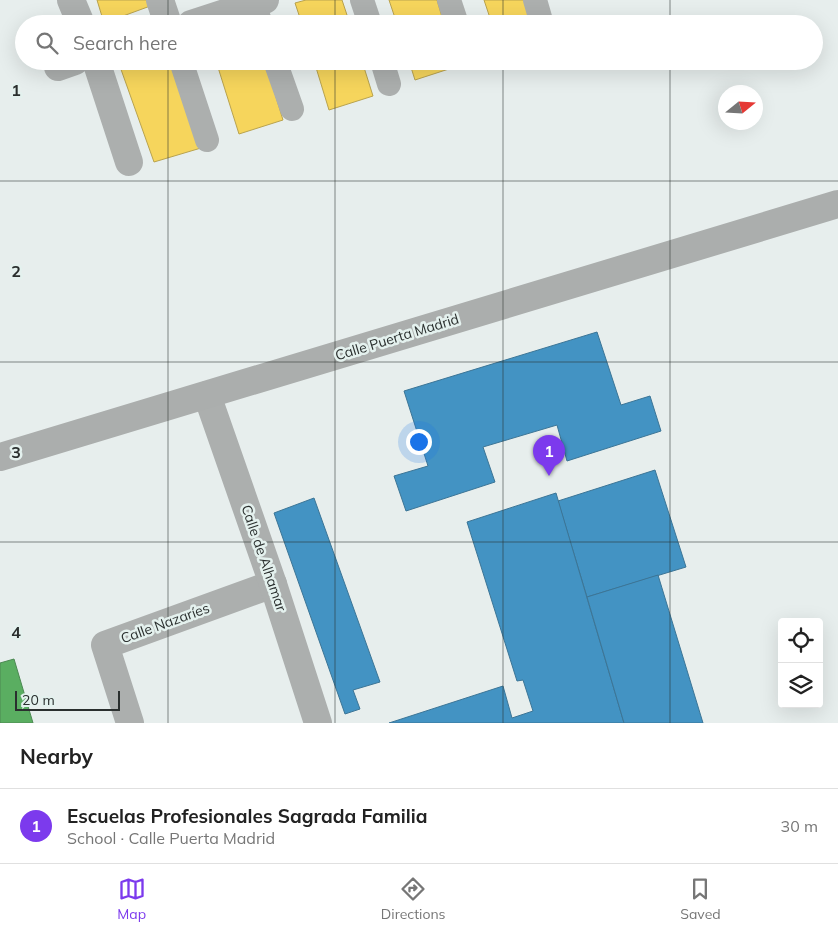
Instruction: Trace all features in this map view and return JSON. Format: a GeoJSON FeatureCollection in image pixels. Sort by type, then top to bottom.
{"type":"FeatureCollection","features":[{"type":"Feature","properties":{"kind":"main road","name":"Calle Puerta Madrid"},"geometry":{"type":"LineString","coordinates":[[0,457],[838,204]]}},
{"type":"Feature","properties":{"kind":"main road","name":"Calle Puerta Madrid"},"geometry":{"type":"LineString","coordinates":[[795,217],[838,217]]}},
{"type":"Feature","properties":{"kind":"street"},"geometry":{"type":"LineString","coordinates":[[72,0],[78,15]]}},
{"type":"Feature","properties":{"kind":"street"},"geometry":{"type":"LineString","coordinates":[[160,0],[165,15]]}},
{"type":"Feature","properties":{"kind":"street"},"geometry":{"type":"LineString","coordinates":[[362,0],[367,15]]}},
{"type":"Feature","properties":{"kind":"street"},"geometry":{"type":"LineString","coordinates":[[450,0],[454,15]]}},
{"type":"Feature","properties":{"kind":"street"},"geometry":{"type":"LineString","coordinates":[[535,0],[539,15]]}},
{"type":"Feature","properties":{"kind":"street"},"geometry":{"type":"LineString","coordinates":[[223,15],[251,7]]}},
{"type":"Feature","properties":{"kind":"street"},"geometry":{"type":"LineString","coordinates":[[99,70],[129,162]]}},
{"type":"Feature","properties":{"kind":"street"},"geometry":{"type":"LineString","coordinates":[[184,70],[207,140]]}},
{"type":"Feature","properties":{"kind":"street"},"geometry":{"type":"LineString","coordinates":[[278,70],[292,109]]}},
{"type":"Feature","properties":{"kind":"street"},"geometry":{"type":"LineString","coordinates":[[385,70],[389,84]]}},
{"type":"Feature","properties":{"kind":"street","name":"Calle de Alhamar"},"geometry":{"type":"LineString","coordinates":[[207,395],[273,584],[318,723]]}},
{"type":"Feature","properties":{"kind":"street","name":"Calle Nazaríes"},"geometry":{"type":"LineString","coordinates":[[130,723],[105,645],[273,584]]}},
{"type":"Feature","properties":{"kind":"building: Homes"},"geometry":{"type":"Polygon","coordinates":[[[97,0],[152,0],[153,5],[126,15],[102,15],[97,0]]]}},
{"type":"Feature","properties":{"kind":"building: Homes"},"geometry":{"type":"Polygon","coordinates":[[[306,0],[342,0],[347,15],[299,15],[295,3],[306,0]]]}},
{"type":"Feature","properties":{"kind":"building: Homes"},"geometry":{"type":"Polygon","coordinates":[[[389,0],[437,0],[441,15],[394,15],[389,0]]]}},
{"type":"Feature","properties":{"kind":"building: Homes"},"geometry":{"type":"Polygon","coordinates":[[[484,0],[530,0],[535,15],[489,15],[484,0]]]}},
{"type":"Feature","properties":{"kind":"building: Homes"},"geometry":{"type":"Polygon","coordinates":[[[121,70],[175,70],[201,148],[154,162],[121,70]]]}},
{"type":"Feature","properties":{"kind":"building: Homes"},"geometry":{"type":"Polygon","coordinates":[[[219,70],[268,70],[283,120],[239,134],[219,70]]]}},
{"type":"Feature","properties":{"kind":"building: Homes"},"geometry":{"type":"Polygon","coordinates":[[[317,70],[365,70],[373,96],[329,110],[317,70]]]}},
{"type":"Feature","properties":{"kind":"building: Homes"},"geometry":{"type":"Polygon","coordinates":[[[412,70],[446,70],[415,80],[412,70]]]}},
{"type":"Feature","properties":{"kind":"building: Schools"},"geometry":{"type":"Polygon","coordinates":[[[597,332],[621,405],[650,396],[661,431],[567,461],[557,425],[483,447],[495,482],[406,511],[394,476],[428,466],[404,391],[597,332]]]}},
{"type":"Feature","properties":{"kind":"building: Schools"},"geometry":{"type":"Polygon","coordinates":[[[655,470],[686,567],[587,597],[558,501],[655,470]]]}},
{"type":"Feature","properties":{"kind":"building: Schools"},"geometry":{"type":"Polygon","coordinates":[[[556,493],[624,723],[389,723],[503,686],[512,718],[533,711],[523,680],[517,681],[467,522],[556,493]]]}},
{"type":"Feature","properties":{"kind":"building: Schools"},"geometry":{"type":"Polygon","coordinates":[[[314,498],[380,682],[353,690],[360,709],[345,714],[274,513],[314,498]]]}},
{"type":"Feature","properties":{"kind":"building: Schools"},"geometry":{"type":"Polygon","coordinates":[[[658,575],[703,723],[624,723],[587,597],[658,575]]]}},
{"type":"Feature","properties":{"kind":"building: Public"},"geometry":{"type":"Polygon","coordinates":[[[14,659],[33,723],[0,723],[0,663],[14,659]]]}},
{"type":"Feature","properties":{"kind":"place","name":"Escuelas Profesionales Sagrada Familia"},"geometry":{"type":"Point","coordinates":[549,476]}}]}
